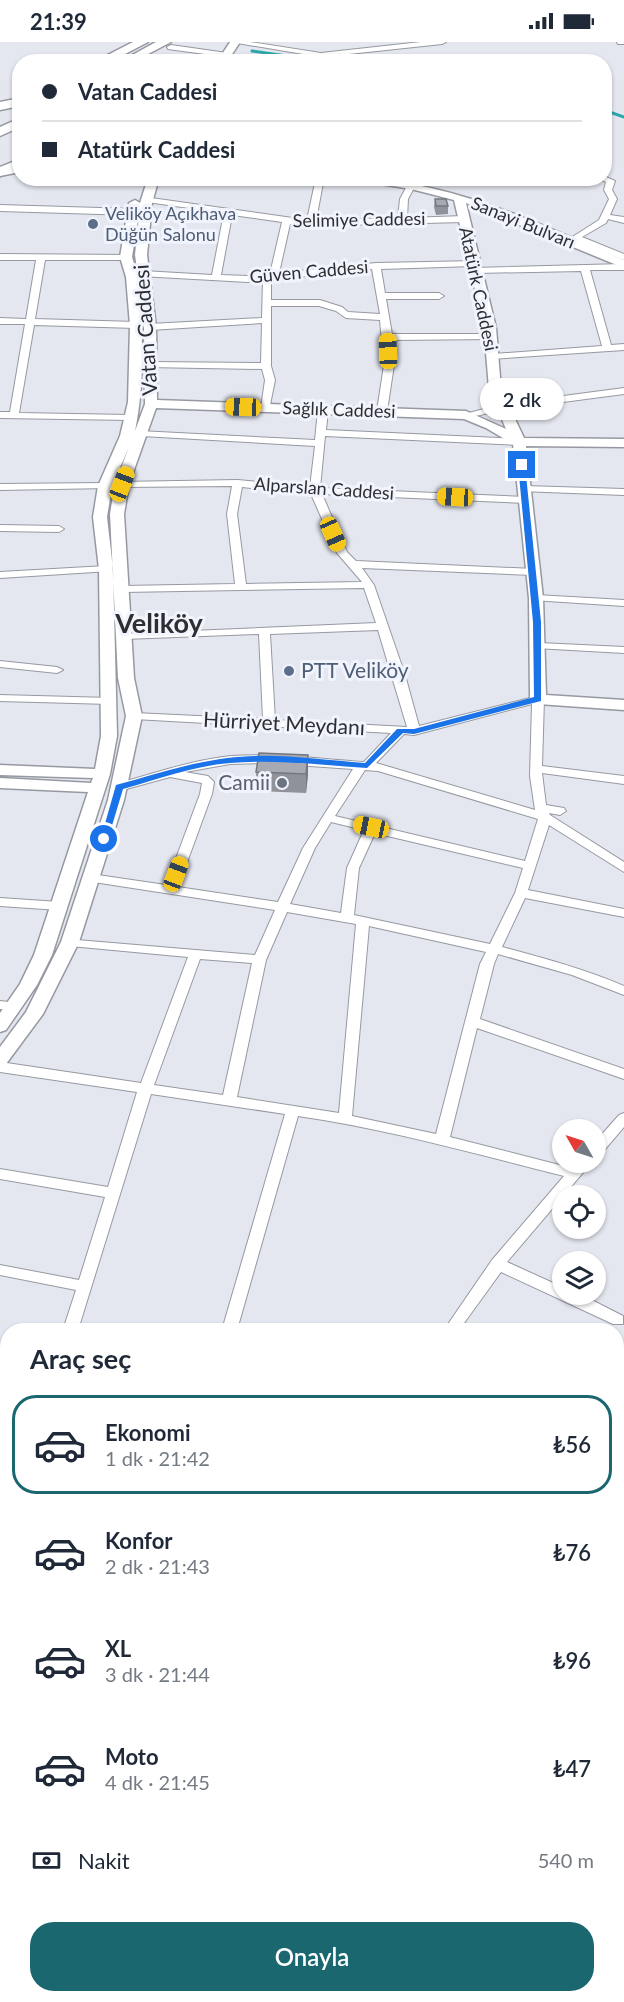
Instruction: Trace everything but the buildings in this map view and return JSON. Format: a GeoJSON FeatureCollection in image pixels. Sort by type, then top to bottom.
{"type":"FeatureCollection","features":[{"type":"Feature","properties":{"kind":"main road"},"geometry":{"type":"LineString","coordinates":[[117,54],[142,42]]}},
{"type":"Feature","properties":{"kind":"main road"},"geometry":{"type":"LineString","coordinates":[[147,54],[173,44]]}},
{"type":"Feature","properties":{"kind":"main road"},"geometry":{"type":"LineString","coordinates":[[156,54],[173,44]]}},
{"type":"Feature","properties":{"kind":"main road"},"geometry":{"type":"LineString","coordinates":[[0,132],[12,121]]}},
{"type":"Feature","properties":{"kind":"main road","name":"Vatan Caddesi"},"geometry":{"type":"LineString","coordinates":[[0,1060],[33,1014],[70,942],[119,787],[134,716],[126,678],[123,589],[117,514],[122,484],[150,407],[150,365],[126,257],[140,186]]}},
{"type":"Feature","properties":{"kind":"main road","name":"Vatan Caddesi"},"geometry":{"type":"LineString","coordinates":[[0,1026],[7,1006],[28,985],[43,955],[100,781],[109,736],[106,569],[100,517],[105,486],[126,436],[130,414],[143,326],[141,255],[147,199],[151,186]]}},
{"type":"Feature","properties":{"kind":"main road","name":"Sanayi Bulvarı"},"geometry":{"type":"LineString","coordinates":[[411,186],[482,204],[573,240],[624,266]]}},
{"type":"Feature","properties":{"kind":"main road","name":"Atatürk Caddesi"},"geometry":{"type":"LineString","coordinates":[[459,198],[491,337],[495,389],[519,442],[536,598],[539,646],[538,699]]}},
{"type":"Feature","properties":{"kind":"main road","name":"Sağlık Caddesi"},"geometry":{"type":"LineString","coordinates":[[130,414],[150,407],[266,408],[466,415],[491,425],[519,442]]}},
{"type":"Feature","properties":{"kind":"main road"},"geometry":{"type":"LineString","coordinates":[[519,442],[624,443]]}},
{"type":"Feature","properties":{"kind":"main road"},"geometry":{"type":"LineString","coordinates":[[538,699],[624,705]]}},
{"type":"Feature","properties":{"kind":"main road"},"geometry":{"type":"LineString","coordinates":[[0,770],[100,781]]}},
{"type":"Feature","properties":{"kind":"main road"},"geometry":{"type":"LineString","coordinates":[[0,783],[100,781]]}},
{"type":"Feature","properties":{"kind":"street"},"geometry":{"type":"LineString","coordinates":[[235,42],[314,54]]}},
{"type":"Feature","properties":{"kind":"street"},"geometry":{"type":"LineString","coordinates":[[330,54],[442,42]]}},
{"type":"Feature","properties":{"kind":"street"},"geometry":{"type":"LineString","coordinates":[[173,44],[210,54]]}},
{"type":"Feature","properties":{"kind":"street"},"geometry":{"type":"LineString","coordinates":[[311,223],[318,186]]}},
{"type":"Feature","properties":{"kind":"street"},"geometry":{"type":"LineString","coordinates":[[402,220],[404,199],[411,186]]}},
{"type":"Feature","properties":{"kind":"street"},"geometry":{"type":"LineString","coordinates":[[573,240],[603,221],[613,199],[608,190],[609,186]]}},
{"type":"Feature","properties":{"kind":"street","name":"Selimiye Caddesi"},"geometry":{"type":"LineString","coordinates":[[147,199],[286,222],[464,219]]}},
{"type":"Feature","properties":{"kind":"street"},"geometry":{"type":"LineString","coordinates":[[0,208],[134,212]]}},
{"type":"Feature","properties":{"kind":"street"},"geometry":{"type":"LineString","coordinates":[[216,277],[228,212]]}},
{"type":"Feature","properties":{"kind":"street"},"geometry":{"type":"LineString","coordinates":[[605,216],[624,220]]}},
{"type":"Feature","properties":{"kind":"street"},"geometry":{"type":"LineString","coordinates":[[266,408],[270,380],[266,366],[267,303],[270,278],[286,222]]}},
{"type":"Feature","properties":{"kind":"street"},"geometry":{"type":"LineString","coordinates":[[573,240],[624,257]]}},
{"type":"Feature","properties":{"kind":"street"},"geometry":{"type":"LineString","coordinates":[[0,257],[126,257]]}},
{"type":"Feature","properties":{"kind":"street"},"geometry":{"type":"LineString","coordinates":[[14,415],[40,258]]}},
{"type":"Feature","properties":{"kind":"street"},"geometry":{"type":"LineString","coordinates":[[376,266],[388,337],[388,365],[382,411]]}},
{"type":"Feature","properties":{"kind":"street","name":"Güven Caddesi"},"geometry":{"type":"LineString","coordinates":[[143,274],[270,278],[376,266],[585,269],[624,266]]}},
{"type":"Feature","properties":{"kind":"street"},"geometry":{"type":"LineString","coordinates":[[585,269],[607,348]]}},
{"type":"Feature","properties":{"kind":"street"},"geometry":{"type":"LineString","coordinates":[[381,296],[439,296]]}},
{"type":"Feature","properties":{"kind":"street"},"geometry":{"type":"LineString","coordinates":[[267,303],[320,303],[339,309],[346,315],[384,317]]}},
{"type":"Feature","properties":{"kind":"street"},"geometry":{"type":"LineString","coordinates":[[0,321],[143,326],[267,320]]}},
{"type":"Feature","properties":{"kind":"street"},"geometry":{"type":"LineString","coordinates":[[388,337],[491,337]]}},
{"type":"Feature","properties":{"kind":"street"},"geometry":{"type":"LineString","coordinates":[[493,357],[624,347]]}},
{"type":"Feature","properties":{"kind":"street"},"geometry":{"type":"LineString","coordinates":[[150,365],[266,366]]}},
{"type":"Feature","properties":{"kind":"street"},"geometry":{"type":"LineString","coordinates":[[466,415],[504,407],[624,391]]}},
{"type":"Feature","properties":{"kind":"street"},"geometry":{"type":"LineString","coordinates":[[323,410],[315,491],[342,553],[366,578],[369,585],[414,731]]}},
{"type":"Feature","properties":{"kind":"street"},"geometry":{"type":"LineString","coordinates":[[0,415],[130,414]]}},
{"type":"Feature","properties":{"kind":"street"},"geometry":{"type":"LineString","coordinates":[[142,433],[519,442]]}},
{"type":"Feature","properties":{"kind":"street"},"geometry":{"type":"LineString","coordinates":[[238,483],[232,514],[241,586]]}},
{"type":"Feature","properties":{"kind":"street","name":"Alparslan Caddesi"},"geometry":{"type":"LineString","coordinates":[[122,484],[238,483],[315,491],[525,494],[624,492]]}},
{"type":"Feature","properties":{"kind":"street"},"geometry":{"type":"LineString","coordinates":[[0,487],[105,486]]}},
{"type":"Feature","properties":{"kind":"street"},"geometry":{"type":"LineString","coordinates":[[0,528],[59,529]]}},
{"type":"Feature","properties":{"kind":"street"},"geometry":{"type":"LineString","coordinates":[[352,564],[533,572]]}},
{"type":"Feature","properties":{"kind":"street"},"geometry":{"type":"LineString","coordinates":[[0,575],[106,569]]}},
{"type":"Feature","properties":{"kind":"street"},"geometry":{"type":"LineString","coordinates":[[123,589],[369,585]]}},
{"type":"Feature","properties":{"kind":"street"},"geometry":{"type":"LineString","coordinates":[[536,598],[624,603]]}},
{"type":"Feature","properties":{"kind":"street"},"geometry":{"type":"LineString","coordinates":[[124,636],[264,632],[308,627],[383,626]]}},
{"type":"Feature","properties":{"kind":"street"},"geometry":{"type":"LineString","coordinates":[[264,632],[269,723]]}},
{"type":"Feature","properties":{"kind":"street"},"geometry":{"type":"LineString","coordinates":[[539,646],[624,650]]}},
{"type":"Feature","properties":{"kind":"street"},"geometry":{"type":"LineString","coordinates":[[0,664],[57,670]]}},
{"type":"Feature","properties":{"kind":"street"},"geometry":{"type":"LineString","coordinates":[[0,698],[110,701]]}},
{"type":"Feature","properties":{"kind":"street"},"geometry":{"type":"LineString","coordinates":[[442,1140],[487,964],[521,893],[543,813],[536,769],[538,699]]}},
{"type":"Feature","properties":{"kind":"street","name":"Hürriyet Meydanı"},"geometry":{"type":"LineString","coordinates":[[134,716],[414,731],[538,699]]}},
{"type":"Feature","properties":{"kind":"street"},"geometry":{"type":"LineString","coordinates":[[229,1100],[259,960],[309,848],[364,766],[400,731]]}},
{"type":"Feature","properties":{"kind":"street"},"geometry":{"type":"LineString","coordinates":[[119,787],[168,773],[230,760],[267,759],[364,766],[543,813],[624,868]]}},
{"type":"Feature","properties":{"kind":"street"},"geometry":{"type":"LineString","coordinates":[[536,769],[624,780]]}},
{"type":"Feature","properties":{"kind":"street"},"geometry":{"type":"LineString","coordinates":[[168,773],[204,779],[208,783],[170,890]]}},
{"type":"Feature","properties":{"kind":"street"},"geometry":{"type":"LineString","coordinates":[[543,813],[560,811]]}},
{"type":"Feature","properties":{"kind":"street"},"geometry":{"type":"LineString","coordinates":[[329,818],[529,866]]}},
{"type":"Feature","properties":{"kind":"street"},"geometry":{"type":"LineString","coordinates":[[346,917],[353,868],[371,827]]}},
{"type":"Feature","properties":{"kind":"street"},"geometry":{"type":"LineString","coordinates":[[91,878],[284,905],[363,920],[494,949],[624,991]]}},
{"type":"Feature","properties":{"kind":"street"},"geometry":{"type":"LineString","coordinates":[[521,893],[624,913]]}},
{"type":"Feature","properties":{"kind":"street"},"geometry":{"type":"LineString","coordinates":[[0,902],[59,906]]}},
{"type":"Feature","properties":{"kind":"street"},"geometry":{"type":"LineString","coordinates":[[345,1119],[363,920]]}},
{"type":"Feature","properties":{"kind":"street"},"geometry":{"type":"LineString","coordinates":[[70,942],[259,960]]}},
{"type":"Feature","properties":{"kind":"street"},"geometry":{"type":"LineString","coordinates":[[73,1323],[145,1090],[195,955]]}},
{"type":"Feature","properties":{"kind":"street"},"geometry":{"type":"LineString","coordinates":[[472,1022],[624,1074]]}},
{"type":"Feature","properties":{"kind":"street"},"geometry":{"type":"LineString","coordinates":[[0,1067],[293,1110],[552,1162]]}},
{"type":"Feature","properties":{"kind":"street"},"geometry":{"type":"LineString","coordinates":[[231,1323],[293,1110]]}},
{"type":"Feature","properties":{"kind":"street"},"geometry":{"type":"LineString","coordinates":[[606,1139],[624,1118]]}},
{"type":"Feature","properties":{"kind":"street"},"geometry":{"type":"LineString","coordinates":[[456,1323],[497,1264],[576,1173]]}},
{"type":"Feature","properties":{"kind":"street"},"geometry":{"type":"LineString","coordinates":[[0,1174],[112,1193]]}},
{"type":"Feature","properties":{"kind":"street"},"geometry":{"type":"LineString","coordinates":[[497,1264],[552,1289]]}},
{"type":"Feature","properties":{"kind":"street"},"geometry":{"type":"LineString","coordinates":[[0,1270],[83,1286]]}},
{"type":"Feature","properties":{"kind":"street"},"geometry":{"type":"LineString","coordinates":[[586,1305],[618,1321]]}},
{"type":"Feature","properties":{"kind":"waterway"},"geometry":{"type":"LineString","coordinates":[[252,51],[273,54]]}},
{"type":"Feature","properties":{"kind":"waterway"},"geometry":{"type":"LineString","coordinates":[[612,113],[624,117]]}},
{"type":"Feature","properties":{"kind":"place","name":"Veliköy Açıkhava Düğün Salonu"},"geometry":{"type":"Point","coordinates":[93,224]}},
{"type":"Feature","properties":{"kind":"place","name":"PTT Veliköy"},"geometry":{"type":"Point","coordinates":[289,671]}},
{"type":"Feature","properties":{"kind":"place","name":"Camii"},"geometry":{"type":"Point","coordinates":[282,783]}},
{"type":"Feature","properties":{"kind":"district","name":"Veliköy"},"geometry":{"type":"Point","coordinates":[159,624]}},
{"type":"Feature","properties":{"kind":"route"},"geometry":{"type":"LineString","coordinates":[[104,839],[119,787],[195,766],[230,760],[267,759],[367,766],[400,731],[414,731],[538,699],[540,680],[536,598],[522,465]]}}]}
